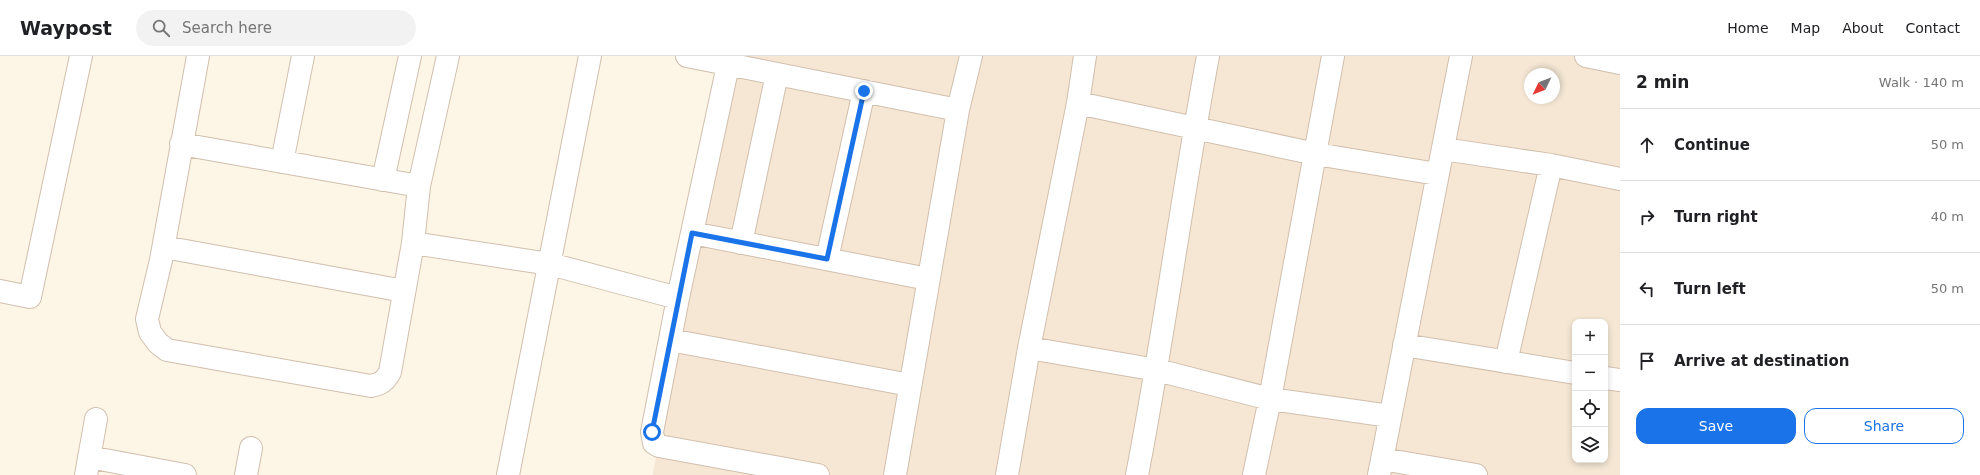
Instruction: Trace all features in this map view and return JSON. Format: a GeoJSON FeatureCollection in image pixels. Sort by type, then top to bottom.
{"type":"FeatureCollection","features":[{"type":"Feature","properties":{"kind":"street"},"geometry":{"type":"LineString","coordinates":[[0,291],[30,297],[81,56]]}},
{"type":"Feature","properties":{"kind":"street"},"geometry":{"type":"LineString","coordinates":[[198,56],[181,144],[164,247],[147,319],[150,332],[158,343],[167,350],[371,386],[380,384],[386,380],[390,372],[413,243],[419,186],[448,56]]}},
{"type":"Feature","properties":{"kind":"street"},"geometry":{"type":"LineString","coordinates":[[282,162],[303,56]]}},
{"type":"Feature","properties":{"kind":"street"},"geometry":{"type":"LineString","coordinates":[[383,180],[410,56]]}},
{"type":"Feature","properties":{"kind":"street"},"geometry":{"type":"LineString","coordinates":[[508,475],[590,56]]}},
{"type":"Feature","properties":{"kind":"street"},"geometry":{"type":"LineString","coordinates":[[687,56],[729,60],[777,74],[958,110]]}},
{"type":"Feature","properties":{"kind":"street"},"geometry":{"type":"LineString","coordinates":[[895,475],[958,110],[971,56]]}},
{"type":"Feature","properties":{"kind":"street"},"geometry":{"type":"LineString","coordinates":[[1007,475],[1029,348],[1078,103],[1085,56]]}},
{"type":"Feature","properties":{"kind":"street"},"geometry":{"type":"LineString","coordinates":[[1137,475],[1157,370],[1195,127],[1208,56]]}},
{"type":"Feature","properties":{"kind":"street"},"geometry":{"type":"LineString","coordinates":[[1254,475],[1270,399],[1333,56]]}},
{"type":"Feature","properties":{"kind":"street"},"geometry":{"type":"LineString","coordinates":[[1461,56],[1381,467],[1476,475]]}},
{"type":"Feature","properties":{"kind":"street"},"geometry":{"type":"LineString","coordinates":[[1586,56],[1620,63]]}},
{"type":"Feature","properties":{"kind":"street"},"geometry":{"type":"LineString","coordinates":[[729,60],[678,298],[652,432],[654,443],[661,446],[818,475]]}},
{"type":"Feature","properties":{"kind":"street"},"geometry":{"type":"LineString","coordinates":[[741,243],[777,74]]}},
{"type":"Feature","properties":{"kind":"street"},"geometry":{"type":"LineString","coordinates":[[827,259],[864,91]]}},
{"type":"Feature","properties":{"kind":"street"},"geometry":{"type":"LineString","coordinates":[[1078,103],[1316,154],[1437,174]]}},
{"type":"Feature","properties":{"kind":"street"},"geometry":{"type":"LineString","coordinates":[[181,144],[419,186]]}},
{"type":"Feature","properties":{"kind":"street"},"geometry":{"type":"LineString","coordinates":[[1443,149],[1551,164],[1620,179]]}},
{"type":"Feature","properties":{"kind":"street"},"geometry":{"type":"LineString","coordinates":[[1506,362],[1551,164]]}},
{"type":"Feature","properties":{"kind":"street"},"geometry":{"type":"LineString","coordinates":[[692,233],[928,279]]}},
{"type":"Feature","properties":{"kind":"street"},"geometry":{"type":"LineString","coordinates":[[413,243],[550,264],[678,298]]}},
{"type":"Feature","properties":{"kind":"street"},"geometry":{"type":"LineString","coordinates":[[164,247],[404,291]]}},
{"type":"Feature","properties":{"kind":"street"},"geometry":{"type":"LineString","coordinates":[[670,340],[910,385]]}},
{"type":"Feature","properties":{"kind":"street"},"geometry":{"type":"LineString","coordinates":[[1404,345],[1572,373]]}},
{"type":"Feature","properties":{"kind":"street"},"geometry":{"type":"LineString","coordinates":[[1029,348],[1157,370],[1270,399],[1390,416]]}},
{"type":"Feature","properties":{"kind":"street"},"geometry":{"type":"LineString","coordinates":[[1608,378],[1620,380]]}},
{"type":"Feature","properties":{"kind":"street"},"geometry":{"type":"LineString","coordinates":[[96,419],[88,466],[185,475]]}},
{"type":"Feature","properties":{"kind":"street"},"geometry":{"type":"LineString","coordinates":[[246,475],[251,448]]}},
{"type":"Feature","properties":{"kind":"shaded area"},"geometry":{"type":"Polygon","coordinates":[[[719,56],[1620,56],[1620,475],[653,475],[719,56]]]}},
{"type":"Feature","properties":{"kind":"route"},"geometry":{"type":"LineString","coordinates":[[652,432],[692,233],[827,259],[864,91]]}}]}
